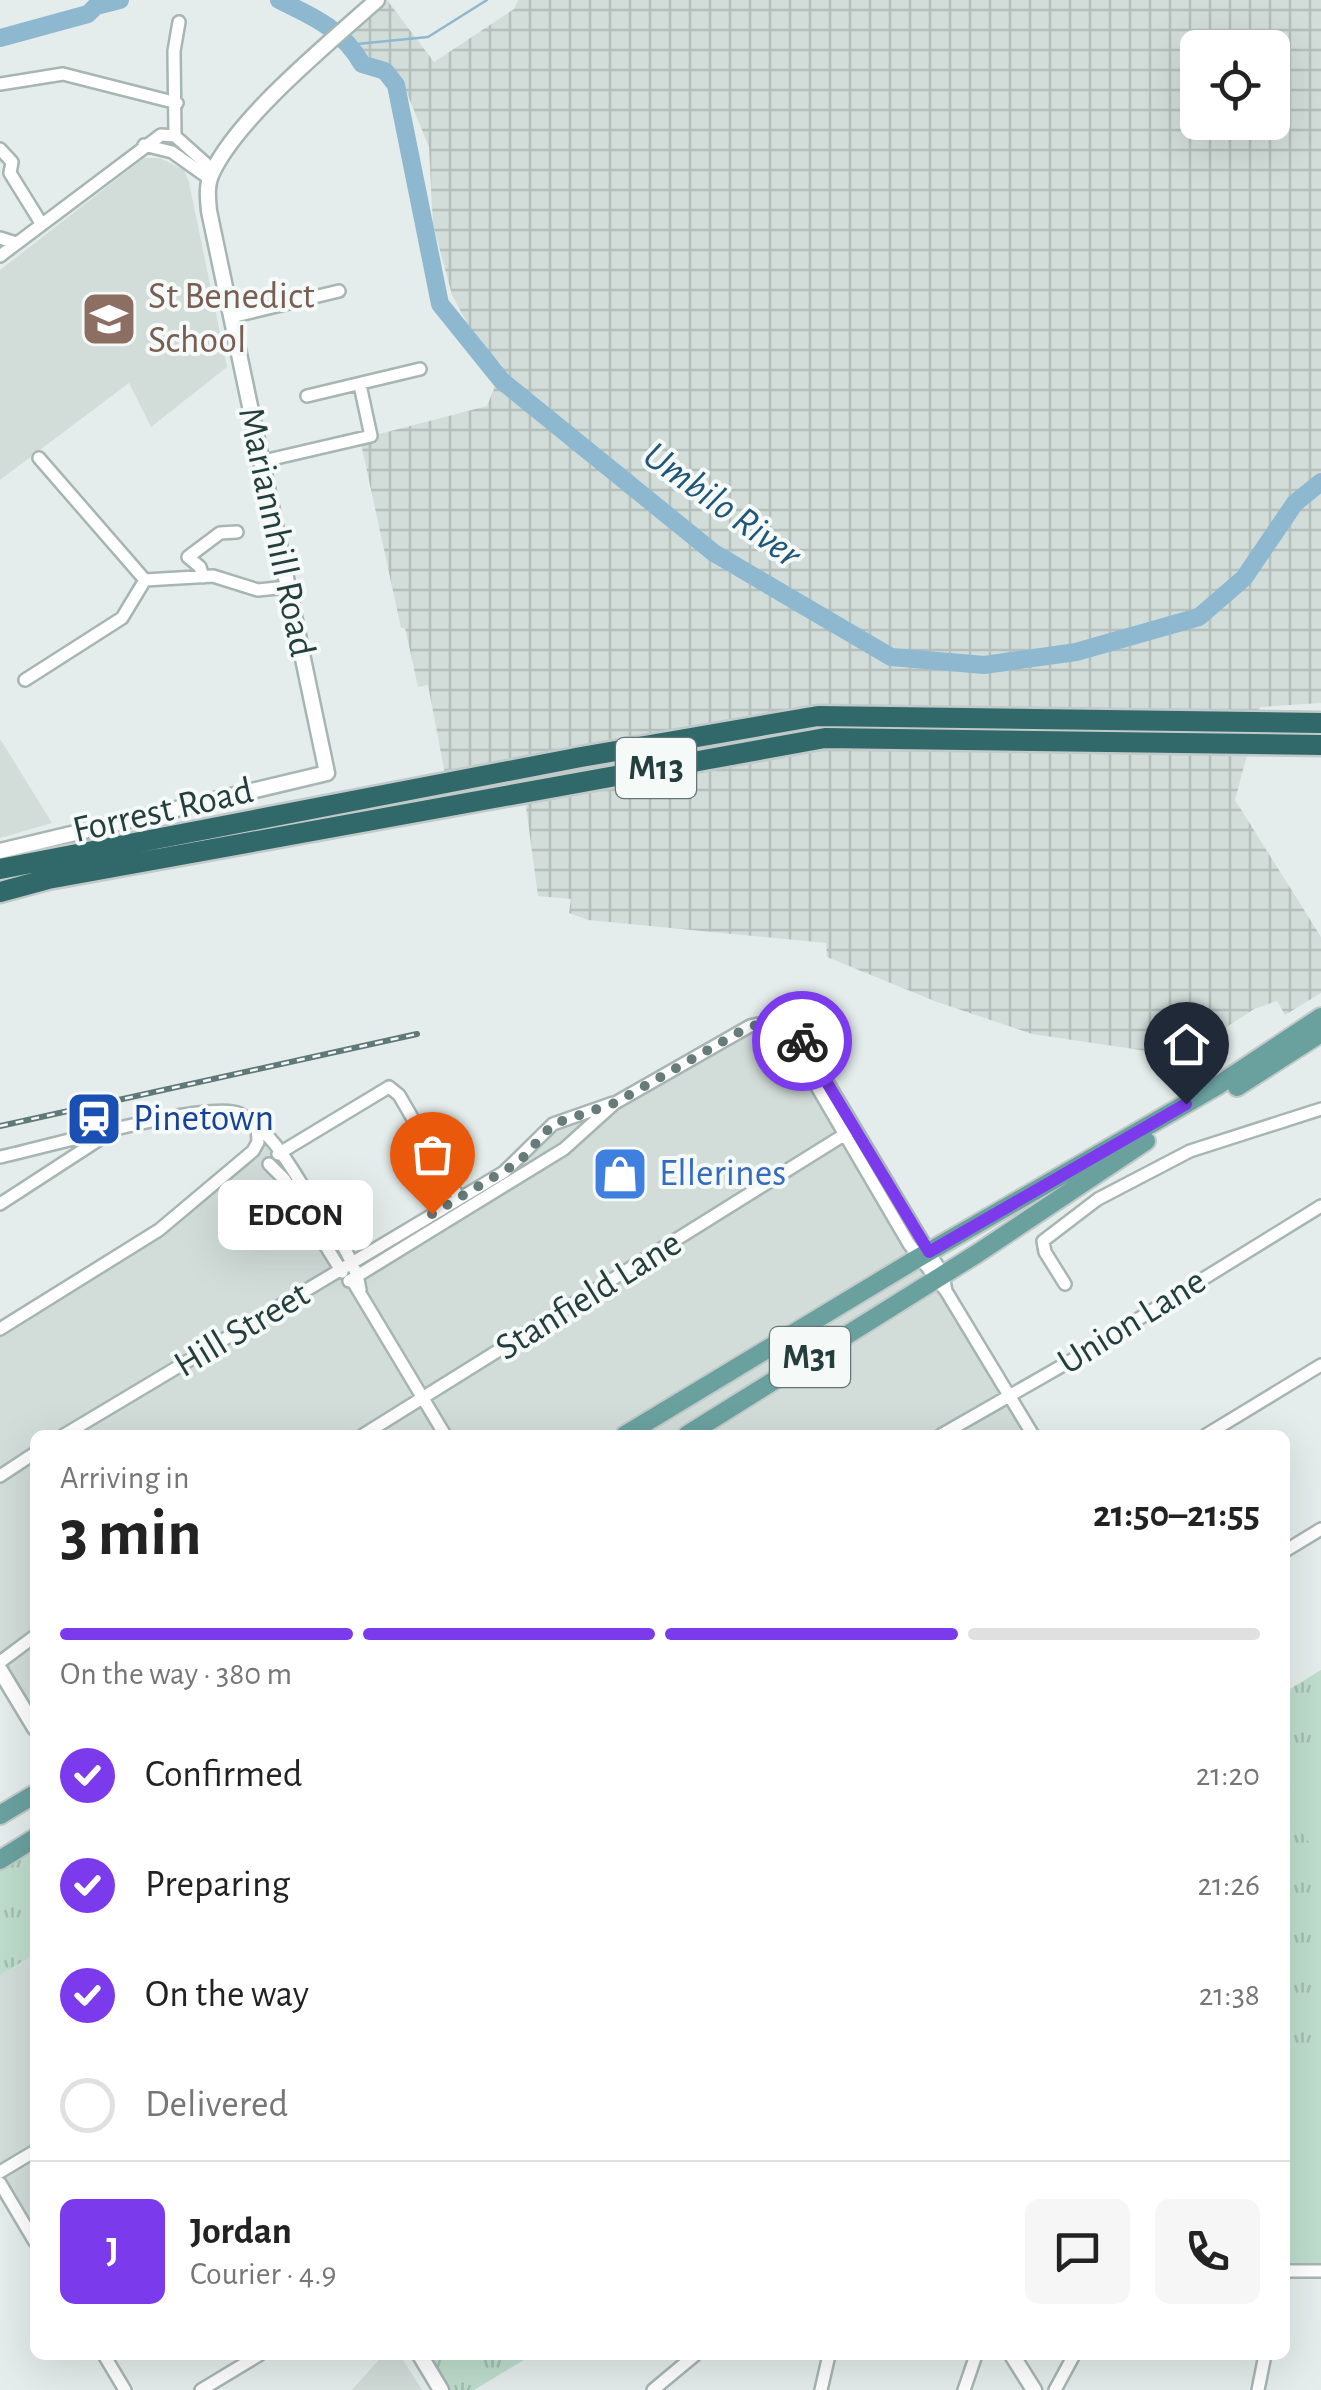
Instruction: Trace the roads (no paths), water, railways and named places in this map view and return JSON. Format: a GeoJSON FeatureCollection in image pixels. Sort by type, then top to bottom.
{"type":"FeatureCollection","features":[{"type":"Feature","properties":{"kind":"highway"},"geometry":{"type":"LineString","coordinates":[[1130,720],[1191,712],[1321,712]]}},
{"type":"Feature","properties":{"kind":"highway","name":"M13"},"geometry":{"type":"LineString","coordinates":[[0,869],[581,757],[818,716],[1321,724]]}},
{"type":"Feature","properties":{"kind":"highway","name":"M13"},"geometry":{"type":"LineString","coordinates":[[0,892],[48,879],[811,740],[1321,746]]}},
{"type":"Feature","properties":{"kind":"highway"},"geometry":{"type":"LineString","coordinates":[[1064,740],[1321,754]]}},
{"type":"Feature","properties":{"kind":"main road","name":"M31"},"geometry":{"type":"LineString","coordinates":[[634,1430],[924,1255],[1029,1198],[1217,1086],[1321,1017]]}},
{"type":"Feature","properties":{"kind":"main road","name":"M31"},"geometry":{"type":"LineString","coordinates":[[695,1430],[941,1282],[1114,1161],[1321,1033]]}},
{"type":"Feature","properties":{"kind":"main road"},"geometry":{"type":"LineString","coordinates":[[0,1815],[30,1797]]}},
{"type":"Feature","properties":{"kind":"main road"},"geometry":{"type":"LineString","coordinates":[[0,1860],[30,1841]]}},
{"type":"Feature","properties":{"kind":"street"},"geometry":{"type":"LineString","coordinates":[[212,174],[256,116],[377,0]]}},
{"type":"Feature","properties":{"kind":"street"},"geometry":{"type":"LineString","coordinates":[[175,136],[174,51],[179,22]]}},
{"type":"Feature","properties":{"kind":"street"},"geometry":{"type":"LineString","coordinates":[[0,84],[62,74],[177,102]]}},
{"type":"Feature","properties":{"kind":"street"},"geometry":{"type":"LineString","coordinates":[[0,256],[162,135],[175,136],[212,174]]}},
{"type":"Feature","properties":{"kind":"street"},"geometry":{"type":"LineString","coordinates":[[144,145],[172,152],[212,174]]}},
{"type":"Feature","properties":{"kind":"street"},"geometry":{"type":"LineString","coordinates":[[0,149],[12,162],[10,173],[41,223]]}},
{"type":"Feature","properties":{"kind":"street","name":"Mariannhill Road"},"geometry":{"type":"LineString","coordinates":[[212,174],[209,212],[228,281],[231,317],[259,462],[327,773]]}},
{"type":"Feature","properties":{"kind":"street"},"geometry":{"type":"LineString","coordinates":[[0,238],[16,243]]}},
{"type":"Feature","properties":{"kind":"street"},"geometry":{"type":"LineString","coordinates":[[231,317],[338,291]]}},
{"type":"Feature","properties":{"kind":"street"},"geometry":{"type":"LineString","coordinates":[[307,396],[420,370]]}},
{"type":"Feature","properties":{"kind":"street"},"geometry":{"type":"LineString","coordinates":[[259,462],[371,436],[360,385]]}},
{"type":"Feature","properties":{"kind":"street"},"geometry":{"type":"LineString","coordinates":[[38,458],[145,580]]}},
{"type":"Feature","properties":{"kind":"street"},"geometry":{"type":"LineString","coordinates":[[202,577],[188,557],[220,532],[237,532]]}},
{"type":"Feature","properties":{"kind":"street"},"geometry":{"type":"LineString","coordinates":[[145,580],[221,576],[258,590],[288,587]]}},
{"type":"Feature","properties":{"kind":"street"},"geometry":{"type":"LineString","coordinates":[[25,680],[122,618],[145,580]]}},
{"type":"Feature","properties":{"kind":"street"},"geometry":{"type":"LineString","coordinates":[[300,779],[312,768],[323,748]]}},
{"type":"Feature","properties":{"kind":"street","name":"Forrest Road"},"geometry":{"type":"LineString","coordinates":[[0,851],[327,773]]}},
{"type":"Feature","properties":{"kind":"street","name":"Hill Street"},"geometry":{"type":"LineString","coordinates":[[72,1430],[519,1162],[545,1131],[563,1118],[615,1103],[750,1026],[766,1022],[793,1033],[807,1048],[850,1131]]}},
{"type":"Feature","properties":{"kind":"street"},"geometry":{"type":"LineString","coordinates":[[238,1166],[269,1164],[280,1151],[389,1087],[398,1095],[459,1198]]}},
{"type":"Feature","properties":{"kind":"street","name":"Hill Street"},"geometry":{"type":"LineString","coordinates":[[356,1282],[578,1139],[615,1103]]}},
{"type":"Feature","properties":{"kind":"street"},"geometry":{"type":"LineString","coordinates":[[1065,1284],[1045,1252],[1043,1241],[1098,1199],[1190,1151],[1321,1109]]}},
{"type":"Feature","properties":{"kind":"street"},"geometry":{"type":"LineString","coordinates":[[0,1157],[214,1110],[231,1110],[256,1125],[280,1151],[345,1266]]}},
{"type":"Feature","properties":{"kind":"street"},"geometry":{"type":"LineString","coordinates":[[563,1118],[574,1126],[578,1139]]}},
{"type":"Feature","properties":{"kind":"street"},"geometry":{"type":"LineString","coordinates":[[0,1329],[160,1230],[238,1166],[256,1146],[256,1125]]}},
{"type":"Feature","properties":{"kind":"street"},"geometry":{"type":"LineString","coordinates":[[850,1131],[1030,1430]]}},
{"type":"Feature","properties":{"kind":"street","name":"Stanfield Lane"},"geometry":{"type":"LineString","coordinates":[[370,1430],[850,1131]]}},
{"type":"Feature","properties":{"kind":"street"},"geometry":{"type":"LineString","coordinates":[[0,1204],[107,1134]]}},
{"type":"Feature","properties":{"kind":"street"},"geometry":{"type":"LineString","coordinates":[[269,1164],[284,1179],[356,1282],[442,1430]]}},
{"type":"Feature","properties":{"kind":"street","name":"Union Lane"},"geometry":{"type":"LineString","coordinates":[[950,1430],[1321,1206]]}},
{"type":"Feature","properties":{"kind":"street"},"geometry":{"type":"LineString","coordinates":[[1214,1430],[1321,1365]]}},
{"type":"Feature","properties":{"kind":"street"},"geometry":{"type":"LineString","coordinates":[[0,1476],[30,1457]]}},
{"type":"Feature","properties":{"kind":"street"},"geometry":{"type":"LineString","coordinates":[[1290,1548],[1319,1534]]}},
{"type":"Feature","properties":{"kind":"street"},"geometry":{"type":"LineString","coordinates":[[30,1640],[0,1666],[30,1719]]}},
{"type":"Feature","properties":{"kind":"street"},"geometry":{"type":"LineString","coordinates":[[0,2172],[30,2154]]}},
{"type":"Feature","properties":{"kind":"street"},"geometry":{"type":"LineString","coordinates":[[0,2183],[30,2234]]}},
{"type":"Feature","properties":{"kind":"street"},"geometry":{"type":"LineString","coordinates":[[1290,2271],[1321,2271]]}},
{"type":"Feature","properties":{"kind":"street"},"geometry":{"type":"LineString","coordinates":[[107,2360],[125,2390]]}},
{"type":"Feature","properties":{"kind":"street"},"geometry":{"type":"LineString","coordinates":[[201,2390],[251,2360]]}},
{"type":"Feature","properties":{"kind":"street"},"geometry":{"type":"LineString","coordinates":[[423,2360],[442,2390]]}},
{"type":"Feature","properties":{"kind":"street"},"geometry":{"type":"LineString","coordinates":[[653,2390],[685,2360]]}},
{"type":"Feature","properties":{"kind":"street"},"geometry":{"type":"LineString","coordinates":[[821,2390],[828,2360]]}},
{"type":"Feature","properties":{"kind":"street"},"geometry":{"type":"LineString","coordinates":[[964,2390],[974,2360]]}},
{"type":"Feature","properties":{"kind":"street"},"geometry":{"type":"LineString","coordinates":[[1015,2360],[1034,2390]]}},
{"type":"Feature","properties":{"kind":"street"},"geometry":{"type":"LineString","coordinates":[[1055,2390],[1071,2360]]}},
{"type":"Feature","properties":{"kind":"street"},"geometry":{"type":"LineString","coordinates":[[1258,2390],[1264,2360]]}},
{"type":"Feature","properties":{"kind":"waterway","name":"Umbilo River"},"geometry":{"type":"LineString","coordinates":[[0,38],[88,14],[96,6],[120,0]]}},
{"type":"Feature","properties":{"kind":"waterway","name":"Umbilo River"},"geometry":{"type":"LineString","coordinates":[[279,0],[326,25],[346,42],[362,64],[385,71],[396,85],[440,304],[502,381],[714,553],[891,657],[984,665],[1076,652],[1199,617],[1244,578],[1295,503],[1321,482]]}},
{"type":"Feature","properties":{"kind":"waterway"},"geometry":{"type":"LineString","coordinates":[[348,39],[357,44],[428,37],[487,0]]}},
{"type":"Feature","properties":{"kind":"railway"},"geometry":{"type":"LineString","coordinates":[[0,1126],[417,1034]]}},
{"type":"Feature","properties":{"kind":"place","name":"St Benedict School"},"geometry":{"type":"Point","coordinates":[109,319]}},
{"type":"Feature","properties":{"kind":"place","name":"Pinetown"},"geometry":{"type":"Point","coordinates":[94,1119]}},
{"type":"Feature","properties":{"kind":"place","name":"Ellerines"},"geometry":{"type":"Point","coordinates":[620,1174]}},
{"type":"Feature","properties":{"kind":"place","name":"EDCON"},"geometry":{"type":"Point","coordinates":[432,1214]}}]}
